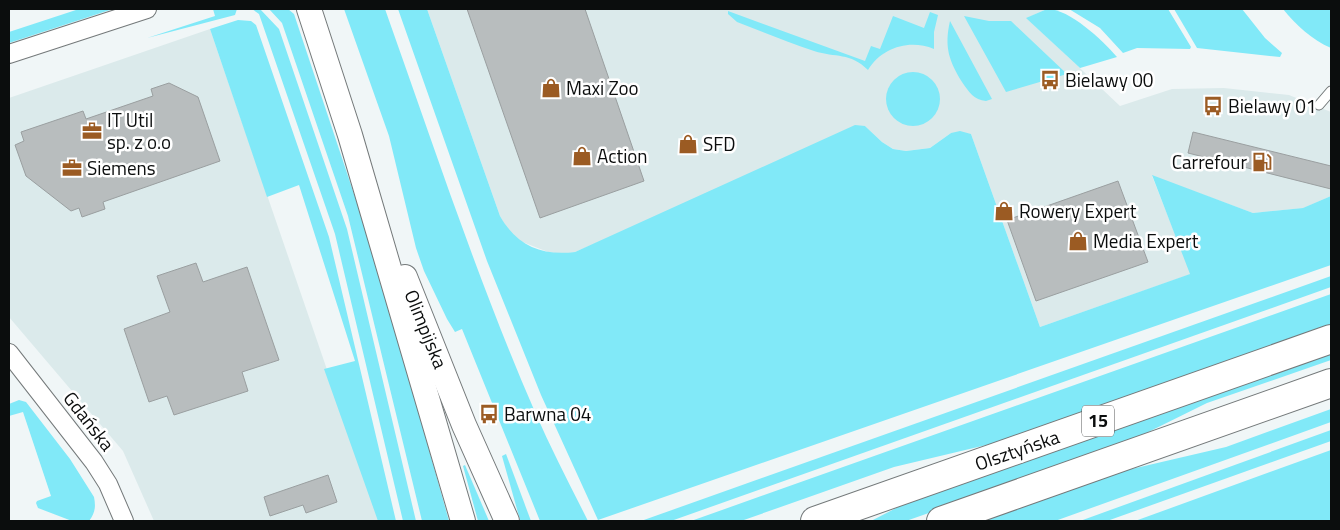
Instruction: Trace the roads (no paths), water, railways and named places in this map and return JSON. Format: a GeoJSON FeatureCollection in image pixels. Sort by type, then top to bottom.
{"type":"FeatureCollection","features":[{"type":"Feature","properties":{"kind":"main road","name":"Olimpijska"},"geometry":{"type":"LineString","coordinates":[[309,9],[350,135],[463,521]]}},
{"type":"Feature","properties":{"kind":"main road","name":"Olimpijska"},"geometry":{"type":"LineString","coordinates":[[350,135],[464,425],[506,521]]}},
{"type":"Feature","properties":{"kind":"main road","name":"Olsztyńska"},"geometry":{"type":"LineString","coordinates":[[815,521],[1331,339]]}},
{"type":"Feature","properties":{"kind":"main road","name":"15"},"geometry":{"type":"LineString","coordinates":[[941,521],[1331,383]]}},
{"type":"Feature","properties":{"kind":"street"},"geometry":{"type":"LineString","coordinates":[[9,54],[147,9]]}},
{"type":"Feature","properties":{"kind":"street","name":"Gdańska"},"geometry":{"type":"LineString","coordinates":[[9,353],[94,462],[108,484],[124,521]]}},
{"type":"Feature","properties":{"kind":"lane"},"geometry":{"type":"LineString","coordinates":[[1319,105],[1331,91]]}},
{"type":"Feature","properties":{"kind":"place","name":"Bielawy 00"},"geometry":{"type":"Point","coordinates":[1050,80]}},
{"type":"Feature","properties":{"kind":"place","name":"Maxi Zoo"},"geometry":{"type":"Point","coordinates":[551,88]}},
{"type":"Feature","properties":{"kind":"place","name":"Bielawy 01"},"geometry":{"type":"Point","coordinates":[1213,106]}},
{"type":"Feature","properties":{"kind":"place","name":"IT Util sp. z o.o"},"geometry":{"type":"Point","coordinates":[92,131]}},
{"type":"Feature","properties":{"kind":"place","name":"SFD"},"geometry":{"type":"Point","coordinates":[688,144]}},
{"type":"Feature","properties":{"kind":"place","name":"Action"},"geometry":{"type":"Point","coordinates":[582,156]}},
{"type":"Feature","properties":{"kind":"place","name":"Carrefour"},"geometry":{"type":"Point","coordinates":[1262,162]}},
{"type":"Feature","properties":{"kind":"place","name":"Siemens"},"geometry":{"type":"Point","coordinates":[72,168]}},
{"type":"Feature","properties":{"kind":"place","name":"Rowery Expert"},"geometry":{"type":"Point","coordinates":[1004,211]}},
{"type":"Feature","properties":{"kind":"place","name":"Media Expert"},"geometry":{"type":"Point","coordinates":[1078,241]}},
{"type":"Feature","properties":{"kind":"place","name":"Barwna 04"},"geometry":{"type":"Point","coordinates":[489,414]}}]}
